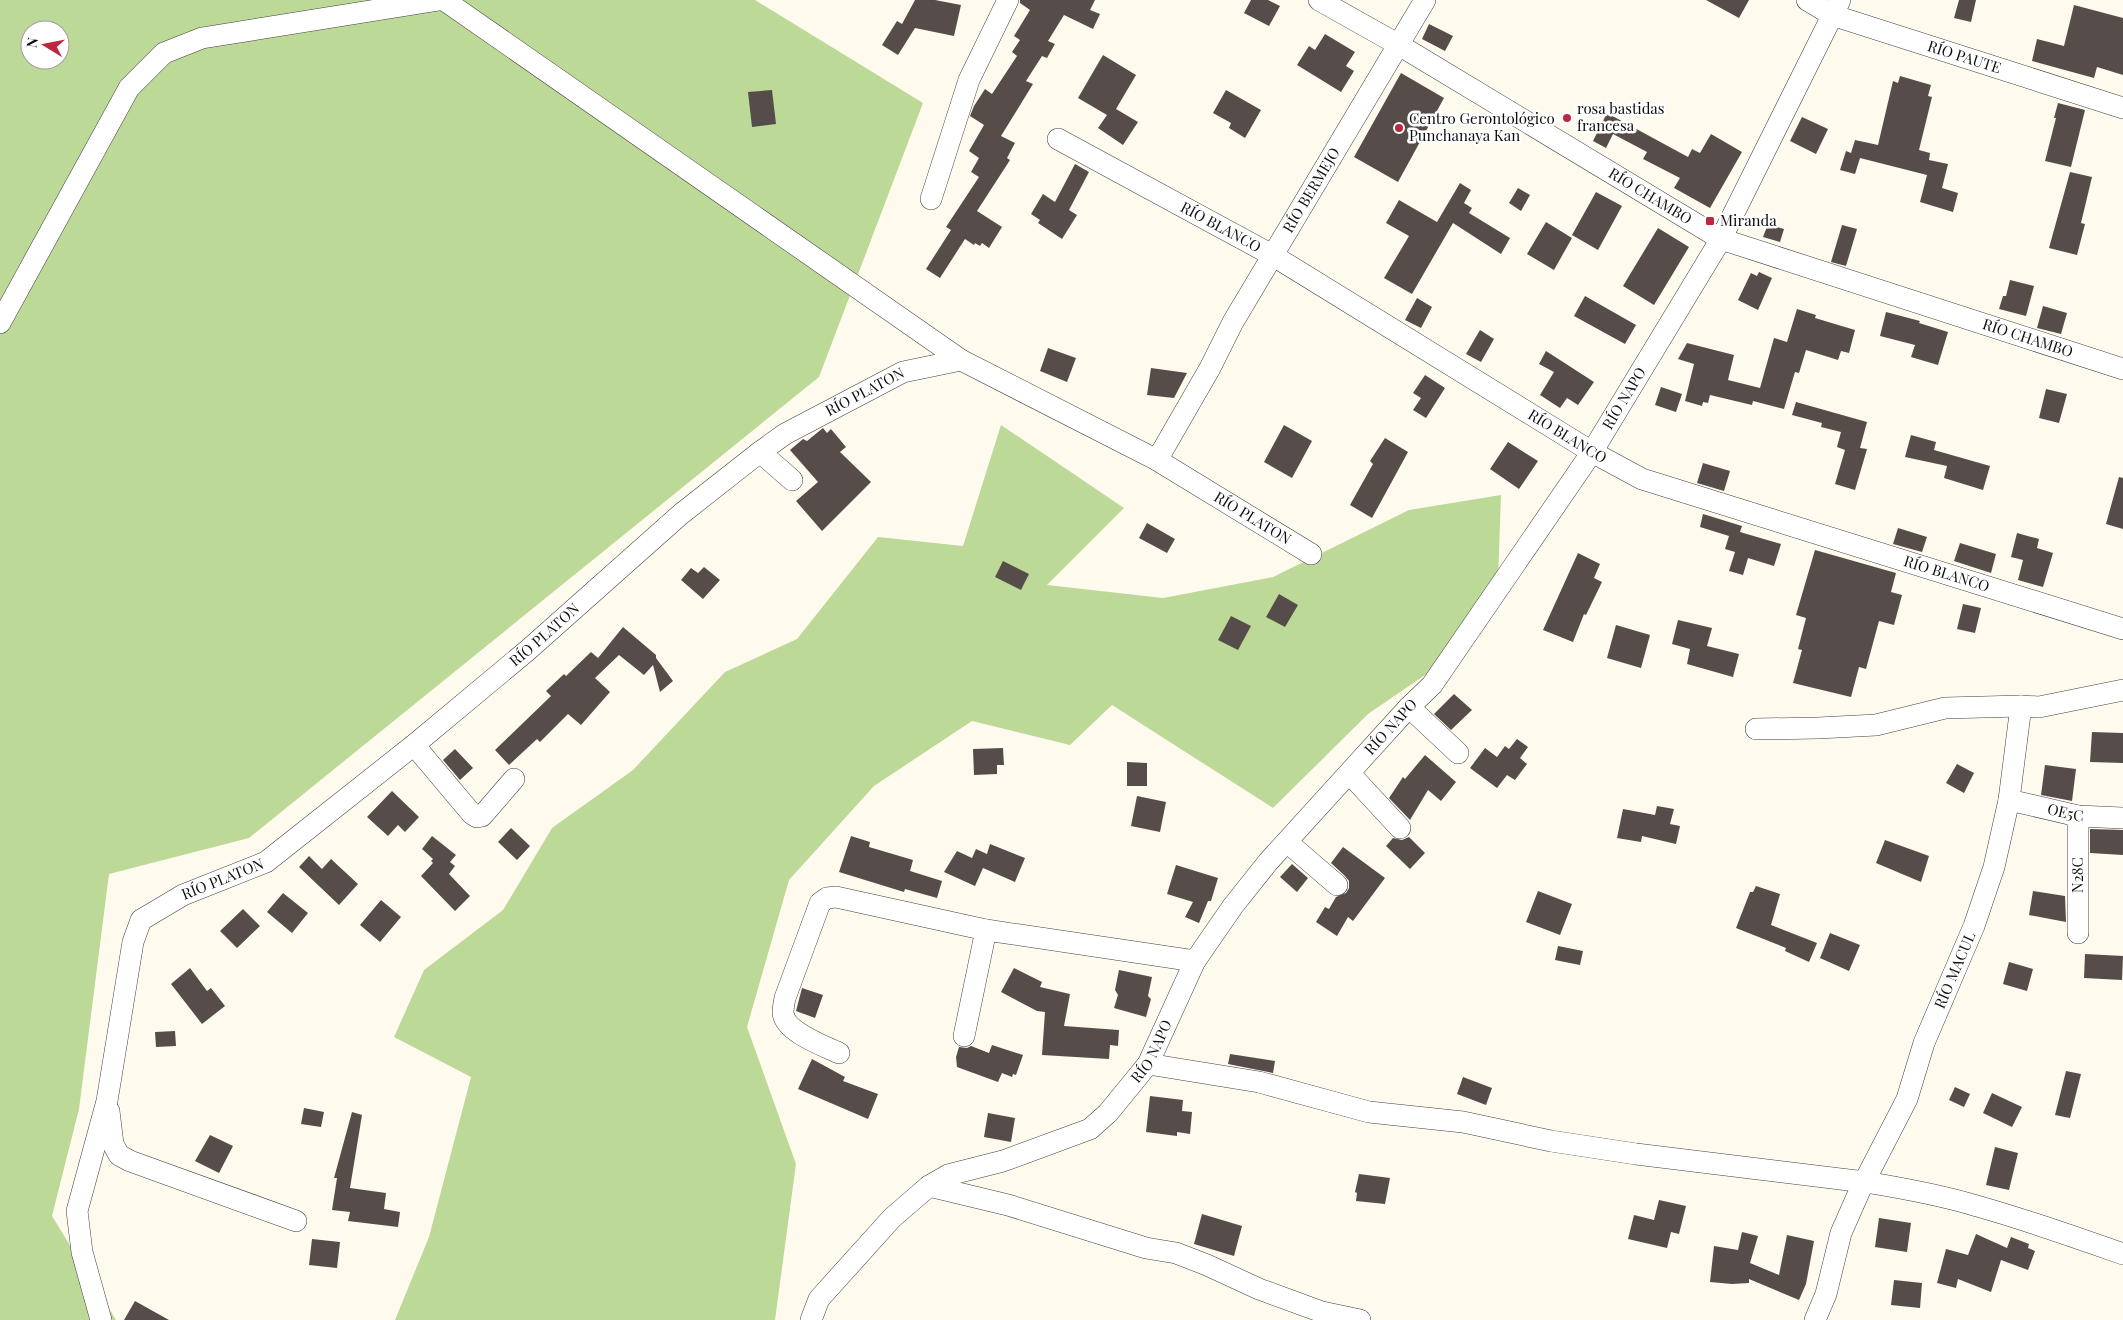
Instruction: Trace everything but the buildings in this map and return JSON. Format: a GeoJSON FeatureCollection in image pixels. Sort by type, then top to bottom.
{"type":"FeatureCollection","features":[{"type":"Feature","properties":{"kind":"street"},"geometry":{"type":"LineString","coordinates":[[0,323],[129,88],[164,53],[202,38],[439,0]]}},
{"type":"Feature","properties":{"kind":"street"},"geometry":{"type":"LineString","coordinates":[[444,0],[961,360]]}},
{"type":"Feature","properties":{"kind":"street"},"geometry":{"type":"LineString","coordinates":[[931,199],[969,80],[1008,0]]}},
{"type":"Feature","properties":{"kind":"street","name":"RÍO CHAMBO"},"geometry":{"type":"LineString","coordinates":[[1318,0],[1399,45],[1721,240],[2123,369]]}},
{"type":"Feature","properties":{"kind":"street","name":"RÍO BERMEJO"},"geometry":{"type":"LineString","coordinates":[[1157,460],[1272,255],[1425,0]]}},
{"type":"Feature","properties":{"kind":"street","name":"RÍO PAUTE"},"geometry":{"type":"LineString","coordinates":[[1807,0],[1836,8],[2123,108]]}},
{"type":"Feature","properties":{"kind":"street","name":"RÍO NAPO"},"geometry":{"type":"LineString","coordinates":[[811,1320],[819,1299],[892,1218],[929,1186],[948,1175],[1003,1160],[1090,1129],[1108,1113],[1148,1064],[1195,961],[1233,906],[1268,862],[1432,685],[1592,452],[1721,240],[1836,8]]}},
{"type":"Feature","properties":{"kind":"street","name":"RÍO BLANCO"},"geometry":{"type":"LineString","coordinates":[[1058,139],[1272,255],[1592,452],[1642,479],[2123,629]]}},
{"type":"Feature","properties":{"kind":"street","name":"RÍO PLATON"},"geometry":{"type":"LineString","coordinates":[[101,1320],[82,1252],[77,1211],[108,1101],[133,942],[141,920],[183,895],[266,862],[414,745],[528,650],[681,514],[785,434],[903,372],[961,360],[1157,460],[1310,554]]}},
{"type":"Feature","properties":{"kind":"street"},"geometry":{"type":"LineString","coordinates":[[760,452],[792,480]]}},
{"type":"Feature","properties":{"kind":"street"},"geometry":{"type":"LineString","coordinates":[[1756,729],[1876,725],[1945,708],[2039,707],[2123,690]]}},
{"type":"Feature","properties":{"kind":"street","name":"RÍO MACUL"},"geometry":{"type":"LineString","coordinates":[[1814,1320],[1826,1294],[1841,1233],[1907,1099],[1924,1043],[1974,926],[1994,867],[2009,800],[2021,706]]}},
{"type":"Feature","properties":{"kind":"street"},"geometry":{"type":"LineString","coordinates":[[1410,707],[1458,752]]}},
{"type":"Feature","properties":{"kind":"street"},"geometry":{"type":"LineString","coordinates":[[414,745],[476,817],[482,816],[514,780]]}},
{"type":"Feature","properties":{"kind":"street"},"geometry":{"type":"LineString","coordinates":[[1350,774],[1400,828]]}},
{"type":"Feature","properties":{"kind":"street","name":"OE5C"},"geometry":{"type":"LineString","coordinates":[[2009,800],[2078,816],[2123,818]]}},
{"type":"Feature","properties":{"kind":"street","name":"N28C"},"geometry":{"type":"LineString","coordinates":[[2078,816],[2078,933]]}},
{"type":"Feature","properties":{"kind":"street"},"geometry":{"type":"LineString","coordinates":[[1287,842],[1337,885]]}},
{"type":"Feature","properties":{"kind":"street"},"geometry":{"type":"LineString","coordinates":[[839,1053],[801,1034],[787,1024],[783,1014],[785,998],[820,903],[827,898],[836,897],[986,930],[1195,961]]}},
{"type":"Feature","properties":{"kind":"street"},"geometry":{"type":"LineString","coordinates":[[964,1036],[986,930]]}},
{"type":"Feature","properties":{"kind":"street"},"geometry":{"type":"LineString","coordinates":[[1148,1064],[1259,1082],[1369,1112],[1464,1122],[1551,1141],[1636,1154],[1865,1182],[1976,1205],[2063,1232],[2123,1254]]}},
{"type":"Feature","properties":{"kind":"street"},"geometry":{"type":"LineString","coordinates":[[108,1101],[113,1144],[119,1155],[130,1161],[296,1221]]}},
{"type":"Feature","properties":{"kind":"street"},"geometry":{"type":"LineString","coordinates":[[929,1186],[1008,1205],[1146,1248],[1176,1254],[1207,1265],[1259,1289],[1322,1312],[1360,1320]]}},
{"type":"Feature","properties":{"kind":"green space"},"geometry":{"type":"Polygon","coordinates":[[[0,0],[755,0],[923,103],[819,377],[249,838],[109,874],[79,1109],[52,1216],[116,1320],[0,1320],[0,0]]]}},
{"type":"Feature","properties":{"kind":"green space"},"geometry":{"type":"Polygon","coordinates":[[[1001,425],[1124,508],[1047,585],[1163,598],[1273,577],[1409,510],[1501,495],[1497,609],[1431,671],[1368,714],[1273,808],[1112,705],[1070,745],[972,721],[874,786],[789,880],[747,1027],[796,1164],[775,1320],[395,1320],[429,1237],[471,1077],[394,1037],[424,970],[503,910],[552,828],[633,770],[725,672],[797,639],[878,537],[963,546],[1001,425]]]}},
{"type":"Feature","properties":{"kind":"place","name":"rosa bastidas francesa"},"geometry":{"type":"Point","coordinates":[1567,118]}},
{"type":"Feature","properties":{"kind":"place","name":"Centro Gerontológico Punchanaya Kan"},"geometry":{"type":"Point","coordinates":[1399,128]}},
{"type":"Feature","properties":{"kind":"place","name":"Miranda"},"geometry":{"type":"Point","coordinates":[1710,221]}}]}
